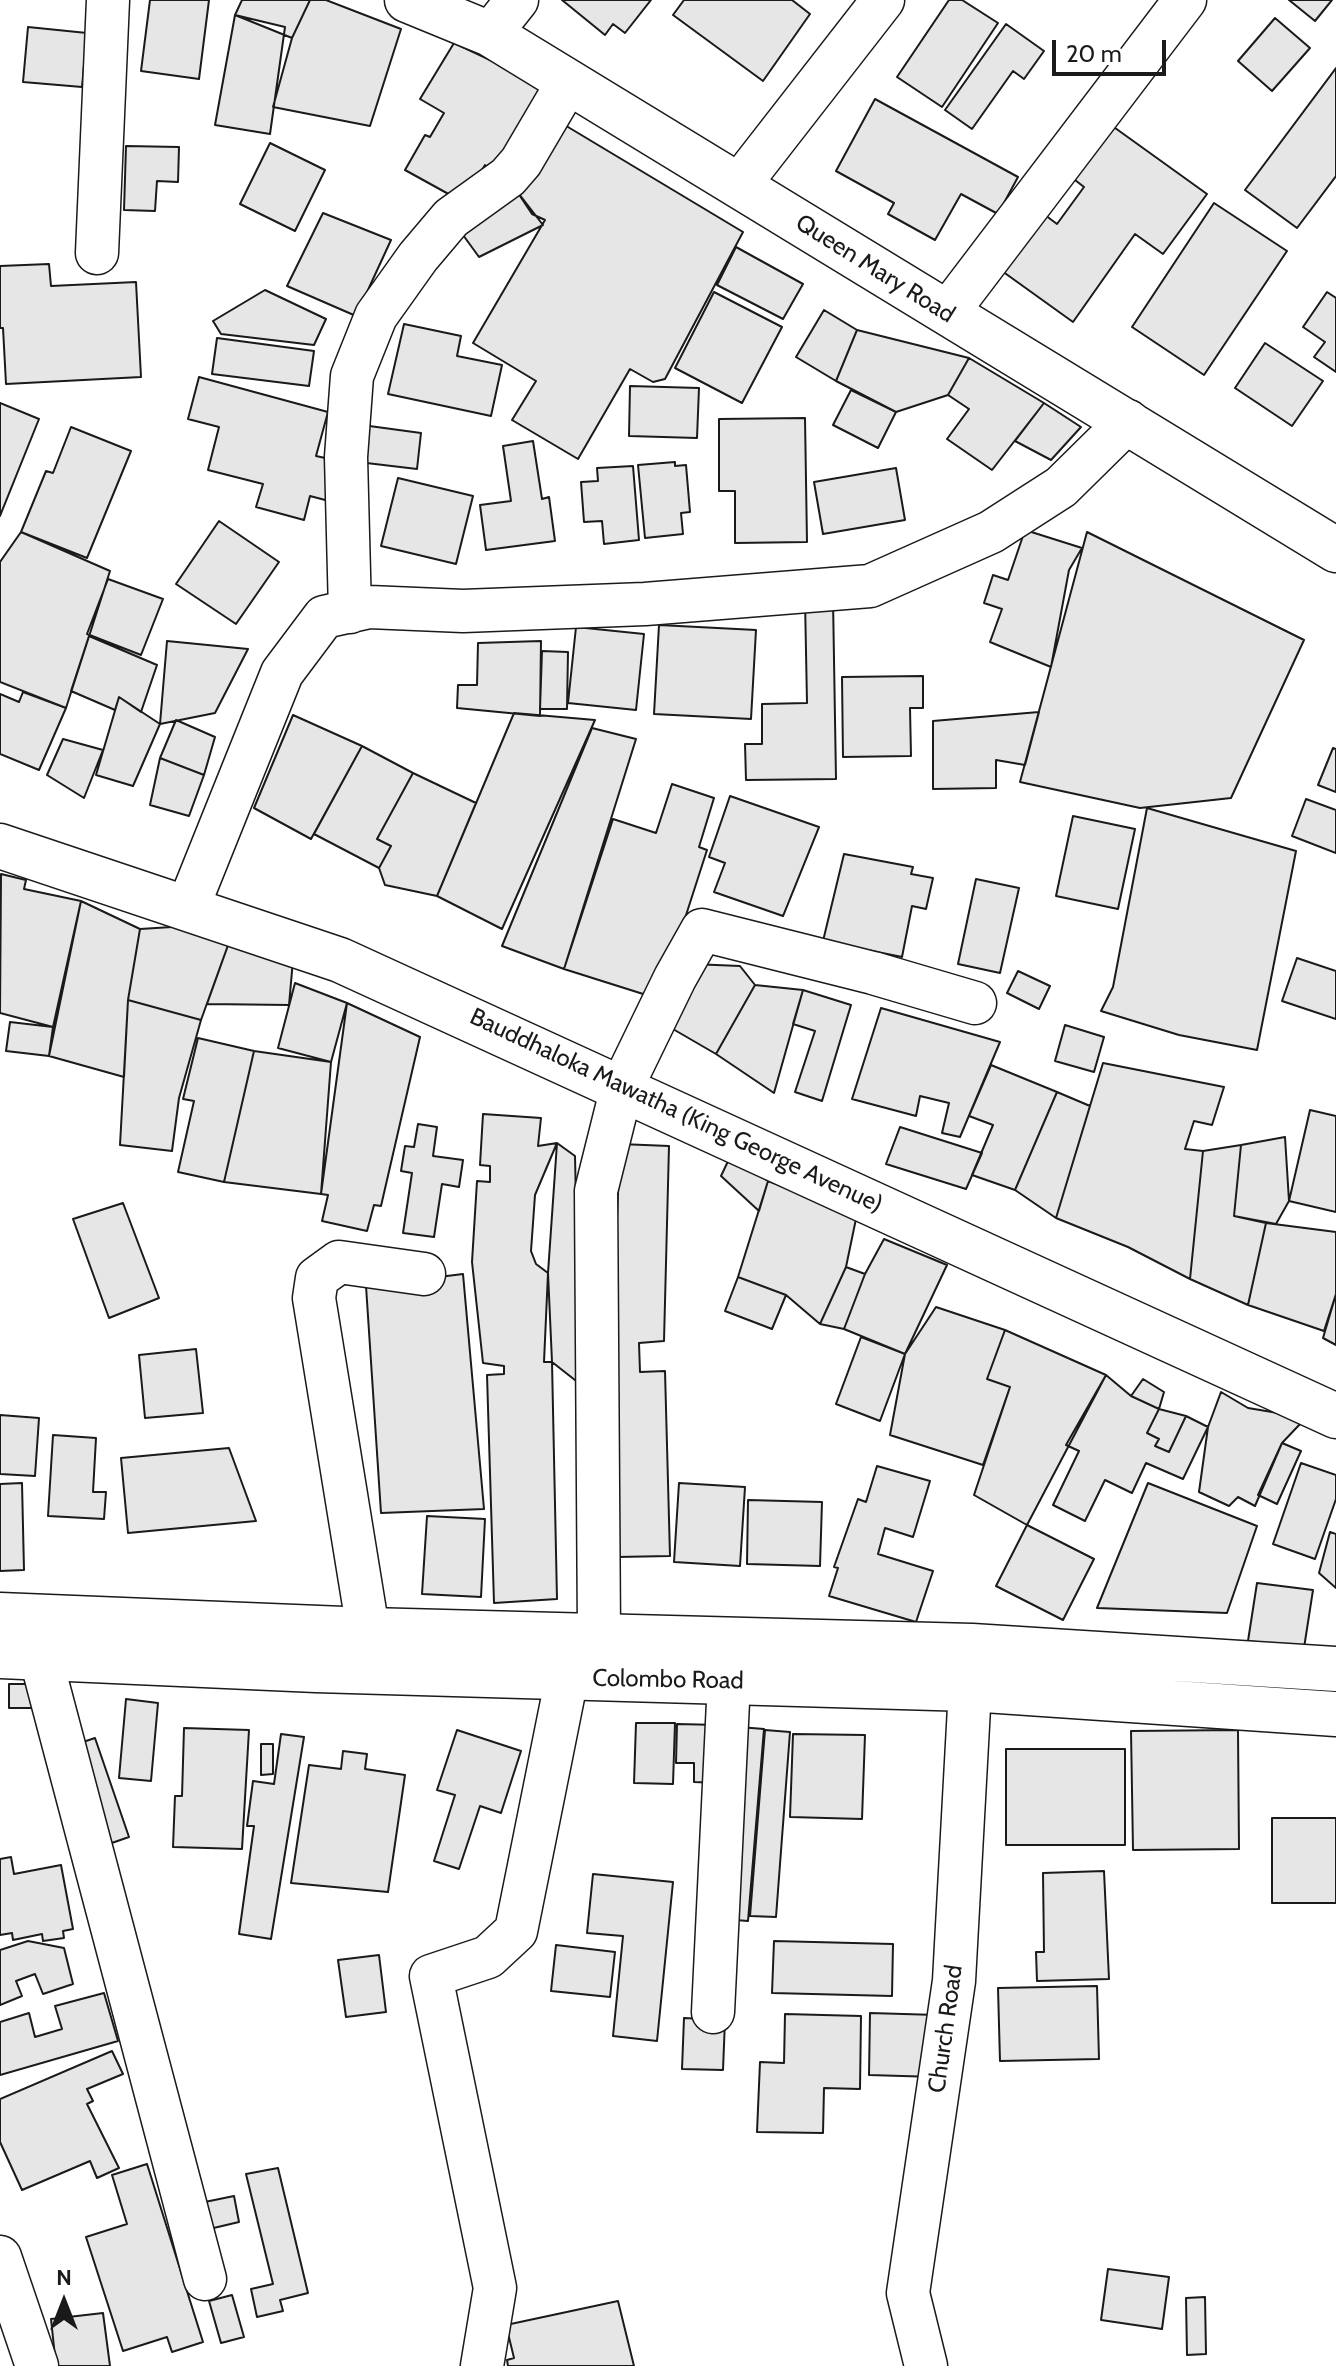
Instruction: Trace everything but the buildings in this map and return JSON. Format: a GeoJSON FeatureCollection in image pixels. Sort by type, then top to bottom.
{"type":"FeatureCollection","features":[{"type":"Feature","properties":{"kind":"main road","name":"Queen Mary Road"},"geometry":{"type":"LineString","coordinates":[[407,0],[490,34],[1336,550]]}},
{"type":"Feature","properties":{"kind":"main road","name":"Bauddhaloka Mawatha (King George Avenue)"},"geometry":{"type":"LineString","coordinates":[[0,846],[340,960],[1336,1416]]}},
{"type":"Feature","properties":{"kind":"main road","name":"Colombo Road"},"geometry":{"type":"LineString","coordinates":[[0,1615],[368,1630],[972,1646],[1336,1669]]}},
{"type":"Feature","properties":{"kind":"main road"},"geometry":{"type":"LineString","coordinates":[[567,1677],[584,1634]]}},
{"type":"Feature","properties":{"kind":"main road"},"geometry":{"type":"LineString","coordinates":[[970,1689],[972,1646]]}},
{"type":"Feature","properties":{"kind":"main road","name":"Colombo Road"},"geometry":{"type":"LineString","coordinates":[[20,1658],[970,1689],[1336,1714]]}},
{"type":"Feature","properties":{"kind":"street"},"geometry":{"type":"LineString","coordinates":[[97,253],[108,0]]}},
{"type":"Feature","properties":{"kind":"street"},"geometry":{"type":"LineString","coordinates":[[490,34],[517,0]]}},
{"type":"Feature","properties":{"kind":"street"},"geometry":{"type":"LineString","coordinates":[[739,185],[883,0]]}},
{"type":"Feature","properties":{"kind":"street"},"geometry":{"type":"LineString","coordinates":[[947,313],[1185,0]]}},
{"type":"Feature","properties":{"kind":"street"},"geometry":{"type":"LineString","coordinates":[[350,612],[346,457],[352,376],[376,316],[418,257],[451,218],[508,177],[521,162],[568,82]]}},
{"type":"Feature","properties":{"kind":"street"},"geometry":{"type":"LineString","coordinates":[[188,907],[282,673],[324,617],[369,607],[463,611],[645,604],[870,586],[991,532],[1061,487],[1128,421]]}},
{"type":"Feature","properties":{"kind":"street"},"geometry":{"type":"LineString","coordinates":[[584,1634],[596,1191],[622,1087],[702,930],[873,973],[975,1003]]}},
{"type":"Feature","properties":{"kind":"street"},"geometry":{"type":"LineString","coordinates":[[368,1630],[314,1298],[317,1278],[339,1262],[424,1274]]}},
{"type":"Feature","properties":{"kind":"street"},"geometry":{"type":"LineString","coordinates":[[20,1658],[205,2279]]}},
{"type":"Feature","properties":{"kind":"street"},"geometry":{"type":"LineString","coordinates":[[482,2366],[495,2288],[431,1976],[488,1957],[516,1931],[567,1677]]}},
{"type":"Feature","properties":{"kind":"street"},"geometry":{"type":"LineString","coordinates":[[713,2012],[729,1681]]}},
{"type":"Feature","properties":{"kind":"street","name":"Church Road"},"geometry":{"type":"LineString","coordinates":[[915,2364],[908,2293],[954,1981],[965,1833],[970,1689]]}},
{"type":"Feature","properties":{"kind":"street"},"geometry":{"type":"LineString","coordinates":[[0,2257],[37,2366]]}}]}
